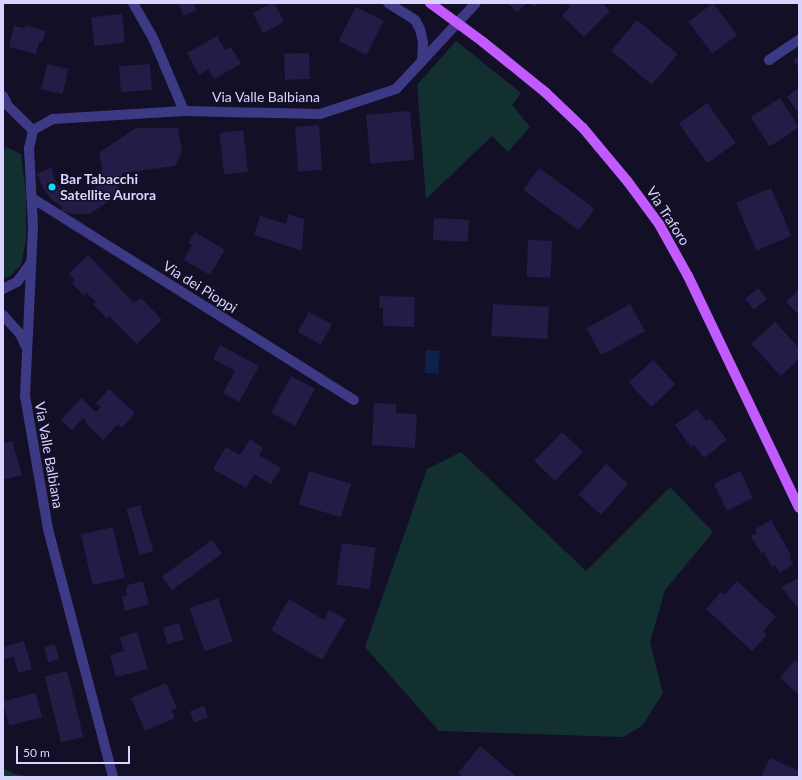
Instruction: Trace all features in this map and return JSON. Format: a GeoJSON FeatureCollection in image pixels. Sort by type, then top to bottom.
{"type":"FeatureCollection","features":[{"type":"Feature","properties":{"kind":"main road","name":"Via Traforo"},"geometry":{"type":"LineString","coordinates":[[430,3],[458,22],[546,92],[583,128],[628,182],[659,224],[688,276],[799,508]]}},
{"type":"Feature","properties":{"kind":"street"},"geometry":{"type":"LineString","coordinates":[[133,3],[153,38],[184,111]]}},
{"type":"Feature","properties":{"kind":"street"},"geometry":{"type":"LineString","coordinates":[[388,3],[415,20],[420,29],[423,42],[422,61]]}},
{"type":"Feature","properties":{"kind":"street","name":"Via Valle Balbiana"},"geometry":{"type":"LineString","coordinates":[[113,777],[48,529],[25,396],[33,228],[29,148],[33,130],[53,119],[184,111],[320,114],[396,89],[476,3]]}},
{"type":"Feature","properties":{"kind":"street"},"geometry":{"type":"LineString","coordinates":[[769,60],[799,40]]}},
{"type":"Feature","properties":{"kind":"street"},"geometry":{"type":"LineString","coordinates":[[3,96],[8,106],[33,130]]}},
{"type":"Feature","properties":{"kind":"street","name":"Via dei Pioppi"},"geometry":{"type":"LineString","coordinates":[[32,198],[354,400]]}},
{"type":"Feature","properties":{"kind":"street"},"geometry":{"type":"LineString","coordinates":[[3,289],[17,282],[31,261]]}},
{"type":"Feature","properties":{"kind":"street"},"geometry":{"type":"LineString","coordinates":[[3,315],[20,334],[27,350]]}},
{"type":"Feature","properties":{"kind":"green space"},"geometry":{"type":"Polygon","coordinates":[[[456,41],[521,93],[512,105],[530,127],[508,152],[492,136],[426,199],[417,85],[456,41]]]}},
{"type":"Feature","properties":{"kind":"green space"},"geometry":{"type":"Polygon","coordinates":[[[6,147],[21,154],[26,192],[26,241],[21,265],[9,277],[3,279],[3,153],[6,147]]]}},
{"type":"Feature","properties":{"kind":"green space"},"geometry":{"type":"Polygon","coordinates":[[[461,452],[586,571],[670,487],[713,532],[665,590],[650,642],[663,693],[642,726],[623,737],[439,731],[365,647],[427,469],[461,452]]]}},
{"type":"Feature","properties":{"kind":"green space"},"geometry":{"type":"Polygon","coordinates":[[[3,768],[15,774],[33,777],[3,777],[3,768]]]}},
{"type":"Feature","properties":{"kind":"water"},"geometry":{"type":"Polygon","coordinates":[[[426,350],[440,351],[438,374],[424,373],[426,350]]]}},
{"type":"Feature","properties":{"kind":"building"},"geometry":{"type":"Polygon","coordinates":[[[178,3],[193,3],[197,10],[184,16],[178,3]]]}},
{"type":"Feature","properties":{"kind":"building"},"geometry":{"type":"Polygon","coordinates":[[[271,3],[274,3],[284,22],[263,33],[253,13],[271,3]]]}},
{"type":"Feature","properties":{"kind":"building"},"geometry":{"type":"Polygon","coordinates":[[[508,3],[527,3],[517,12],[508,3]]]}},
{"type":"Feature","properties":{"kind":"building"},"geometry":{"type":"Polygon","coordinates":[[[530,3],[539,3],[534,7],[530,3]]]}},
{"type":"Feature","properties":{"kind":"building"},"geometry":{"type":"Polygon","coordinates":[[[566,3],[602,3],[610,11],[584,37],[562,16],[570,7],[566,3]]]}},
{"type":"Feature","properties":{"kind":"building"},"geometry":{"type":"Polygon","coordinates":[[[713,3],[737,35],[712,54],[688,22],[713,3]]]}},
{"type":"Feature","properties":{"kind":"building"},"geometry":{"type":"Polygon","coordinates":[[[356,7],[384,21],[366,55],[339,41],[356,7]]]}},
{"type":"Feature","properties":{"kind":"building"},"geometry":{"type":"Polygon","coordinates":[[[122,14],[125,43],[94,46],[91,17],[122,14]]]}},
{"type":"Feature","properties":{"kind":"building"},"geometry":{"type":"Polygon","coordinates":[[[637,20],[678,54],[652,85],[611,51],[637,20]]]}},
{"type":"Feature","properties":{"kind":"building"},"geometry":{"type":"Polygon","coordinates":[[[25,25],[46,31],[42,43],[39,42],[36,54],[9,47],[14,26],[25,28],[25,25]]]}},
{"type":"Feature","properties":{"kind":"building"},"geometry":{"type":"Polygon","coordinates":[[[217,36],[225,50],[231,47],[241,64],[214,79],[208,69],[199,75],[187,53],[217,36]]]}},
{"type":"Feature","properties":{"kind":"building"},"geometry":{"type":"Polygon","coordinates":[[[309,53],[310,79],[285,80],[284,54],[309,53]]]}},
{"type":"Feature","properties":{"kind":"building"},"geometry":{"type":"Polygon","coordinates":[[[799,56],[799,68],[793,60],[799,56]]]}},
{"type":"Feature","properties":{"kind":"building"},"geometry":{"type":"Polygon","coordinates":[[[47,64],[68,69],[63,94],[41,89],[47,64]]]}},
{"type":"Feature","properties":{"kind":"building"},"geometry":{"type":"Polygon","coordinates":[[[150,64],[152,90],[121,92],[119,66],[150,64]]]}},
{"type":"Feature","properties":{"kind":"building"},"geometry":{"type":"Polygon","coordinates":[[[797,89],[799,92],[798,112],[787,97],[797,89]]]}},
{"type":"Feature","properties":{"kind":"building"},"geometry":{"type":"Polygon","coordinates":[[[780,98],[799,127],[770,146],[751,117],[780,98]]]}},
{"type":"Feature","properties":{"kind":"building"},"geometry":{"type":"Polygon","coordinates":[[[707,103],[736,143],[707,163],[679,124],[707,103]]]}},
{"type":"Feature","properties":{"kind":"building"},"geometry":{"type":"Polygon","coordinates":[[[410,111],[414,160],[370,164],[366,115],[410,111]]]}},
{"type":"Feature","properties":{"kind":"building"},"geometry":{"type":"Polygon","coordinates":[[[319,125],[322,170],[298,172],[295,127],[319,125]]]}},
{"type":"Feature","properties":{"kind":"building"},"geometry":{"type":"Polygon","coordinates":[[[136,128],[178,128],[182,152],[175,166],[122,173],[119,188],[109,201],[90,214],[73,214],[61,211],[62,207],[51,199],[43,188],[37,174],[52,167],[53,176],[60,187],[73,194],[84,194],[96,188],[100,179],[102,169],[99,153],[136,128]]]}},
{"type":"Feature","properties":{"kind":"building"},"geometry":{"type":"Polygon","coordinates":[[[243,130],[248,172],[224,175],[219,133],[243,130]]]}},
{"type":"Feature","properties":{"kind":"building"},"geometry":{"type":"Polygon","coordinates":[[[539,168],[595,209],[579,230],[523,190],[539,168]]]}},
{"type":"Feature","properties":{"kind":"building"},"geometry":{"type":"Polygon","coordinates":[[[771,188],[791,236],[756,251],[736,203],[771,188]]]}},
{"type":"Feature","properties":{"kind":"building"},"geometry":{"type":"Polygon","coordinates":[[[289,214],[304,219],[302,251],[254,235],[260,216],[286,224],[289,214]]]}},
{"type":"Feature","properties":{"kind":"building"},"geometry":{"type":"Polygon","coordinates":[[[434,218],[469,220],[468,242],[433,240],[434,218]]]}},
{"type":"Feature","properties":{"kind":"building"},"geometry":{"type":"Polygon","coordinates":[[[195,232],[225,250],[210,275],[184,260],[192,245],[188,243],[195,232]]]}},
{"type":"Feature","properties":{"kind":"building"},"geometry":{"type":"Polygon","coordinates":[[[528,240],[552,241],[551,278],[527,277],[528,240]]]}},
{"type":"Feature","properties":{"kind":"building"},"geometry":{"type":"Polygon","coordinates":[[[88,255],[134,303],[141,298],[162,320],[137,344],[109,316],[107,319],[93,304],[96,302],[87,293],[84,296],[72,283],[75,280],[69,273],[88,255]]]}},
{"type":"Feature","properties":{"kind":"building"},"geometry":{"type":"Polygon","coordinates":[[[758,288],[767,299],[754,310],[745,299],[758,288]]]}},
{"type":"Feature","properties":{"kind":"building"},"geometry":{"type":"Polygon","coordinates":[[[799,289],[799,315],[786,302],[799,289]]]}},
{"type":"Feature","properties":{"kind":"building"},"geometry":{"type":"Polygon","coordinates":[[[380,296],[415,297],[414,327],[383,326],[383,308],[379,308],[380,296]]]}},
{"type":"Feature","properties":{"kind":"building"},"geometry":{"type":"Polygon","coordinates":[[[493,304],[549,307],[547,339],[491,336],[493,304]]]}},
{"type":"Feature","properties":{"kind":"building"},"geometry":{"type":"Polygon","coordinates":[[[630,304],[645,331],[601,355],[586,328],[630,304]]]}},
{"type":"Feature","properties":{"kind":"building"},"geometry":{"type":"Polygon","coordinates":[[[309,312],[332,325],[321,345],[298,332],[309,312]]]}},
{"type":"Feature","properties":{"kind":"building"},"geometry":{"type":"Polygon","coordinates":[[[775,322],[799,348],[799,359],[781,376],[751,344],[775,322]]]}},
{"type":"Feature","properties":{"kind":"building"},"geometry":{"type":"Polygon","coordinates":[[[220,345],[259,366],[239,402],[223,393],[235,371],[213,359],[220,345]]]}},
{"type":"Feature","properties":{"kind":"building"},"geometry":{"type":"Polygon","coordinates":[[[653,360],[676,384],[651,407],[629,383],[653,360]]]}},
{"type":"Feature","properties":{"kind":"building"},"geometry":{"type":"Polygon","coordinates":[[[291,376],[315,389],[295,426],[271,413],[291,376]]]}},
{"type":"Feature","properties":{"kind":"building"},"geometry":{"type":"Polygon","coordinates":[[[109,389],[135,413],[122,428],[118,424],[103,440],[86,424],[87,422],[83,418],[72,430],[61,420],[81,398],[96,412],[101,407],[96,403],[109,389]]]}},
{"type":"Feature","properties":{"kind":"building"},"geometry":{"type":"Polygon","coordinates":[[[374,403],[396,404],[396,413],[417,414],[415,448],[372,445],[374,403]]]}},
{"type":"Feature","properties":{"kind":"building"},"geometry":{"type":"Polygon","coordinates":[[[697,409],[706,421],[710,418],[727,440],[704,458],[694,445],[691,447],[675,425],[697,409]]]}},
{"type":"Feature","properties":{"kind":"building"},"geometry":{"type":"Polygon","coordinates":[[[562,432],[583,452],[555,481],[534,461],[562,432]]]}},
{"type":"Feature","properties":{"kind":"building"},"geometry":{"type":"Polygon","coordinates":[[[250,439],[263,448],[259,455],[281,468],[271,484],[254,474],[246,488],[213,469],[226,447],[240,455],[250,439]]]}},
{"type":"Feature","properties":{"kind":"building"},"geometry":{"type":"Polygon","coordinates":[[[12,441],[22,475],[3,480],[3,443],[12,441]]]}},
{"type":"Feature","properties":{"kind":"building"},"geometry":{"type":"Polygon","coordinates":[[[606,464],[628,484],[601,515],[579,494],[606,464]]]}},
{"type":"Feature","properties":{"kind":"building"},"geometry":{"type":"Polygon","coordinates":[[[309,471],[351,484],[341,517],[299,504],[309,471]]]}},
{"type":"Feature","properties":{"kind":"building"},"geometry":{"type":"Polygon","coordinates":[[[740,471],[753,498],[727,511],[714,484],[740,471]]]}},
{"type":"Feature","properties":{"kind":"building"},"geometry":{"type":"Polygon","coordinates":[[[140,505],[153,551],[140,555],[127,509],[140,505]]]}},
{"type":"Feature","properties":{"kind":"building"},"geometry":{"type":"Polygon","coordinates":[[[771,520],[791,555],[789,557],[793,565],[779,573],[775,565],[772,567],[764,552],[761,553],[751,536],[757,533],[755,529],[771,520]]]}},
{"type":"Feature","properties":{"kind":"building"},"geometry":{"type":"Polygon","coordinates":[[[113,527],[125,578],[93,585],[81,534],[113,527]]]}},
{"type":"Feature","properties":{"kind":"building"},"geometry":{"type":"Polygon","coordinates":[[[212,540],[222,554],[172,590],[162,576],[212,540]]]}},
{"type":"Feature","properties":{"kind":"building"},"geometry":{"type":"Polygon","coordinates":[[[342,543],[376,548],[370,589],[336,585],[342,543]]]}},
{"type":"Feature","properties":{"kind":"building"},"geometry":{"type":"Polygon","coordinates":[[[799,578],[799,609],[781,587],[799,578]]]}},
{"type":"Feature","properties":{"kind":"building"},"geometry":{"type":"Polygon","coordinates":[[[143,581],[149,604],[125,611],[122,597],[127,595],[126,590],[128,585],[143,581]]]}},
{"type":"Feature","properties":{"kind":"building"},"geometry":{"type":"Polygon","coordinates":[[[737,581],[776,617],[763,631],[767,635],[752,651],[706,609],[721,592],[724,595],[737,581]]]}},
{"type":"Feature","properties":{"kind":"building"},"geometry":{"type":"Polygon","coordinates":[[[218,598],[233,641],[205,651],[190,608],[218,598]]]}},
{"type":"Feature","properties":{"kind":"building"},"geometry":{"type":"Polygon","coordinates":[[[289,599],[324,620],[329,610],[346,619],[322,660],[271,630],[289,599]]]}},
{"type":"Feature","properties":{"kind":"building"},"geometry":{"type":"Polygon","coordinates":[[[179,623],[184,639],[168,644],[163,628],[179,623]]]}},
{"type":"Feature","properties":{"kind":"building"},"geometry":{"type":"Polygon","coordinates":[[[137,632],[148,669],[116,677],[110,655],[124,651],[120,637],[137,632]]]}},
{"type":"Feature","properties":{"kind":"building"},"geometry":{"type":"Polygon","coordinates":[[[24,641],[32,669],[18,673],[14,657],[3,659],[3,647],[24,641]]]}},
{"type":"Feature","properties":{"kind":"building"},"geometry":{"type":"Polygon","coordinates":[[[55,644],[59,660],[48,662],[44,647],[55,644]]]}},
{"type":"Feature","properties":{"kind":"building"},"geometry":{"type":"Polygon","coordinates":[[[795,660],[798,663],[799,661],[799,695],[780,678],[795,660]]]}},
{"type":"Feature","properties":{"kind":"building"},"geometry":{"type":"Polygon","coordinates":[[[67,671],[83,737],[61,743],[45,677],[67,671]]]}},
{"type":"Feature","properties":{"kind":"building"},"geometry":{"type":"Polygon","coordinates":[[[166,683],[177,708],[171,710],[175,718],[145,731],[131,698],[166,683]]]}},
{"type":"Feature","properties":{"kind":"building"},"geometry":{"type":"Polygon","coordinates":[[[36,693],[42,717],[9,725],[3,701],[36,693]]]}},
{"type":"Feature","properties":{"kind":"building"},"geometry":{"type":"Polygon","coordinates":[[[204,706],[208,717],[194,722],[190,711],[204,706]]]}},
{"type":"Feature","properties":{"kind":"building"},"geometry":{"type":"Polygon","coordinates":[[[480,746],[517,777],[463,777],[458,773],[480,746]]]}},
{"type":"Feature","properties":{"kind":"building"},"geometry":{"type":"Polygon","coordinates":[[[770,758],[799,771],[797,777],[761,777],[770,758]]]}},
{"type":"Feature","properties":{"kind":"place","name":"Bar Tabacchi Satellite Aurora"},"geometry":{"type":"Point","coordinates":[52,187]}}]}
